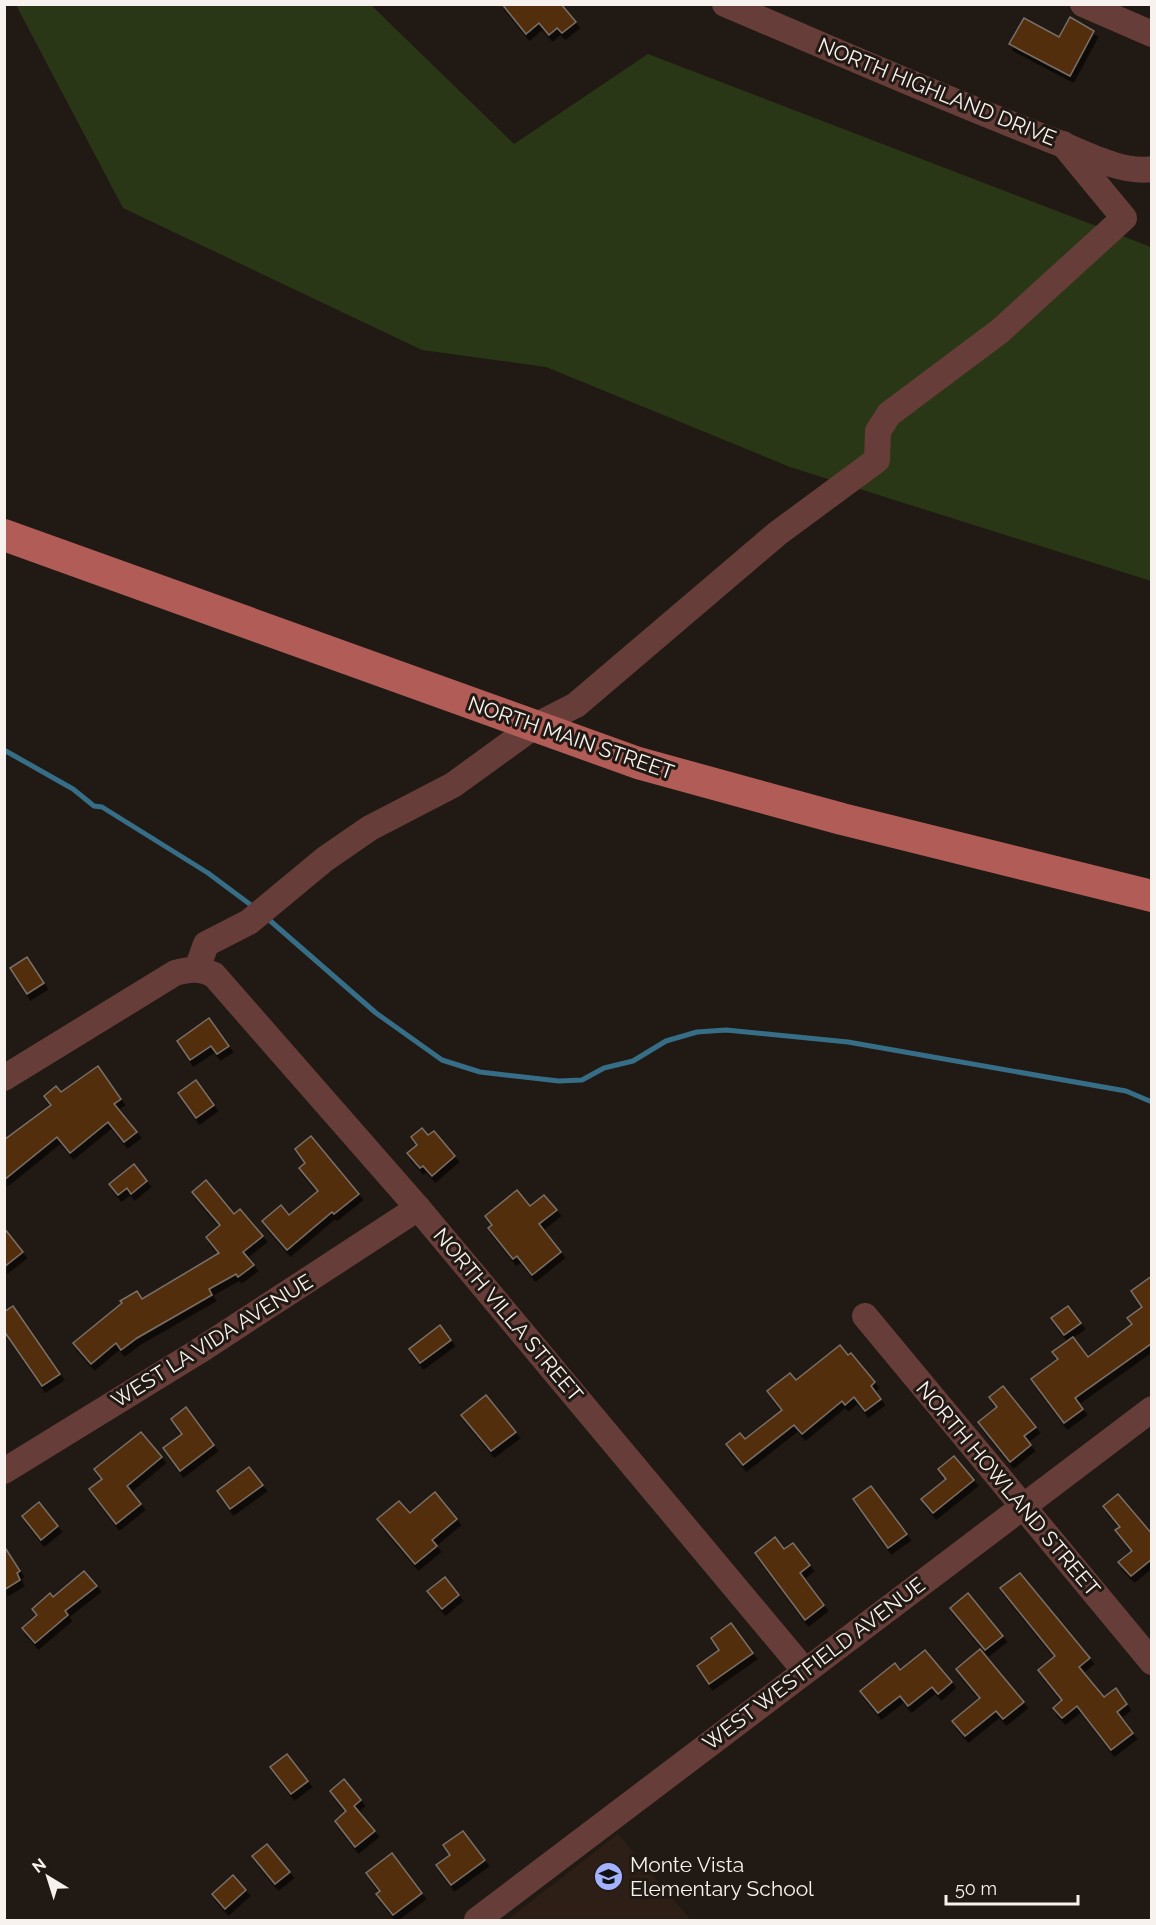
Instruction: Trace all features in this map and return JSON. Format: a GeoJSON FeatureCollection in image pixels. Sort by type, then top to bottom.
{"type":"FeatureCollection","features":[{"type":"Feature","properties":{"kind":"main road","name":"NORTH MAIN STREET"},"geometry":{"type":"LineString","coordinates":[[4,535],[638,764],[785,804],[1152,896]]}},
{"type":"Feature","properties":{"kind":"street","name":"NORTH HIGHLAND DRIVE"},"geometry":{"type":"LineString","coordinates":[[725,4],[1062,144],[1119,166],[1142,171],[1152,169]]}},
{"type":"Feature","properties":{"kind":"street"},"geometry":{"type":"LineString","coordinates":[[1083,4],[1152,34]]}},
{"type":"Feature","properties":{"kind":"street"},"geometry":{"type":"LineString","coordinates":[[4,1078],[175,973],[199,969],[206,944],[249,922],[326,859],[370,828],[453,785],[533,727],[576,705],[778,533],[877,460],[878,431],[889,414],[1000,330],[1124,218],[1062,144]]}},
{"type":"Feature","properties":{"kind":"street","name":"NORTH VILLA STREET"},"geometry":{"type":"LineString","coordinates":[[199,969],[214,975],[224,985],[418,1208],[805,1671]]}},
{"type":"Feature","properties":{"kind":"street","name":"WEST LA VIDA AVENUE"},"geometry":{"type":"LineString","coordinates":[[4,1470],[199,1351],[418,1208]]}},
{"type":"Feature","properties":{"kind":"street","name":"NORTH HOWLAND STREET"},"geometry":{"type":"LineString","coordinates":[[865,1316],[1152,1662]]}},
{"type":"Feature","properties":{"kind":"street","name":"WEST WESTFIELD AVENUE"},"geometry":{"type":"LineString","coordinates":[[477,1920],[1152,1409]]}},
{"type":"Feature","properties":{"kind":"shaded area","name":"Monte Vista Elementary School"},"geometry":{"type":"Polygon","coordinates":[[[618,1834],[691,1920],[507,1920],[618,1834]]]}},
{"type":"Feature","properties":{"kind":"green space"},"geometry":{"type":"Polygon","coordinates":[[[16,5],[371,5],[514,144],[648,54],[1151,247],[1151,581],[790,467],[546,367],[422,350],[123,208],[16,5]]]}},
{"type":"Feature","properties":{"kind":"building"},"geometry":{"type":"Polygon","coordinates":[[[502,4],[561,4],[576,22],[562,33],[557,28],[549,35],[539,23],[526,34],[502,4]]]}},
{"type":"Feature","properties":{"kind":"building"},"geometry":{"type":"Polygon","coordinates":[[[1070,17],[1094,31],[1070,76],[1009,44],[1024,18],[1059,37],[1070,17]]]}},
{"type":"Feature","properties":{"kind":"building"},"geometry":{"type":"Polygon","coordinates":[[[27,957],[44,983],[27,994],[10,968],[27,957]]]}},
{"type":"Feature","properties":{"kind":"building"},"geometry":{"type":"Polygon","coordinates":[[[209,1018],[229,1046],[217,1054],[211,1046],[190,1060],[177,1041],[209,1018]]]}},
{"type":"Feature","properties":{"kind":"building"},"geometry":{"type":"Polygon","coordinates":[[[98,1066],[121,1099],[114,1104],[137,1132],[124,1142],[108,1122],[70,1153],[57,1137],[4,1180],[4,1140],[51,1105],[44,1096],[56,1086],[61,1092],[98,1066]]]}},
{"type":"Feature","properties":{"kind":"building"},"geometry":{"type":"Polygon","coordinates":[[[196,1080],[214,1105],[196,1118],[178,1093],[196,1080]]]}},
{"type":"Feature","properties":{"kind":"building"},"geometry":{"type":"Polygon","coordinates":[[[422,1128],[428,1135],[434,1131],[455,1156],[432,1176],[423,1166],[420,1168],[407,1153],[417,1145],[411,1137],[422,1128]]]}},
{"type":"Feature","properties":{"kind":"building"},"geometry":{"type":"Polygon","coordinates":[[[311,1136],[359,1194],[334,1214],[332,1212],[287,1250],[262,1221],[281,1205],[289,1215],[318,1191],[299,1168],[305,1163],[295,1149],[311,1136]]]}},
{"type":"Feature","properties":{"kind":"building"},"geometry":{"type":"Polygon","coordinates":[[[134,1164],[147,1181],[131,1194],[127,1188],[118,1195],[109,1184],[134,1164]]]}},
{"type":"Feature","properties":{"kind":"building"},"geometry":{"type":"Polygon","coordinates":[[[206,1180],[234,1214],[240,1209],[263,1236],[243,1252],[254,1265],[238,1277],[236,1274],[209,1289],[212,1295],[137,1338],[121,1350],[116,1343],[91,1364],[73,1343],[122,1303],[120,1301],[137,1291],[142,1299],[219,1253],[206,1237],[220,1225],[192,1192],[206,1180]]]}},
{"type":"Feature","properties":{"kind":"building"},"geometry":{"type":"Polygon","coordinates":[[[517,1190],[530,1206],[544,1195],[557,1210],[539,1224],[561,1252],[532,1275],[517,1256],[513,1259],[488,1228],[492,1225],[485,1216],[517,1190]]]}},
{"type":"Feature","properties":{"kind":"building"},"geometry":{"type":"Polygon","coordinates":[[[4,1228],[23,1252],[4,1267],[4,1228]]]}},
{"type":"Feature","properties":{"kind":"building"},"geometry":{"type":"Polygon","coordinates":[[[1152,1276],[1152,1343],[1075,1398],[1083,1409],[1064,1423],[1031,1379],[1058,1359],[1052,1352],[1073,1337],[1088,1357],[1132,1324],[1127,1318],[1142,1307],[1131,1291],[1152,1276]]]}},
{"type":"Feature","properties":{"kind":"building"},"geometry":{"type":"Polygon","coordinates":[[[13,1306],[60,1374],[42,1386],[4,1331],[4,1312],[13,1306]]]}},
{"type":"Feature","properties":{"kind":"building"},"geometry":{"type":"Polygon","coordinates":[[[1068,1306],[1081,1323],[1064,1335],[1051,1318],[1068,1306]]]}},
{"type":"Feature","properties":{"kind":"building"},"geometry":{"type":"Polygon","coordinates":[[[440,1325],[451,1340],[420,1363],[409,1349],[440,1325]]]}},
{"type":"Feature","properties":{"kind":"building"},"geometry":{"type":"Polygon","coordinates":[[[840,1345],[848,1355],[851,1353],[875,1382],[871,1386],[881,1399],[865,1411],[854,1397],[845,1405],[842,1401],[802,1434],[794,1425],[743,1465],[726,1444],[740,1433],[745,1439],[782,1410],[767,1391],[790,1373],[796,1380],[840,1345]]]}},
{"type":"Feature","properties":{"kind":"building"},"geometry":{"type":"Polygon","coordinates":[[[1003,1386],[1036,1427],[1024,1436],[1031,1445],[1010,1462],[978,1422],[997,1407],[989,1397],[1003,1386]]]}},
{"type":"Feature","properties":{"kind":"building"},"geometry":{"type":"Polygon","coordinates":[[[486,1395],[516,1432],[491,1451],[461,1415],[486,1395]]]}},
{"type":"Feature","properties":{"kind":"building"},"geometry":{"type":"Polygon","coordinates":[[[186,1407],[214,1445],[180,1471],[163,1448],[182,1434],[171,1419],[186,1407]]]}},
{"type":"Feature","properties":{"kind":"building"},"geometry":{"type":"Polygon","coordinates":[[[141,1432],[162,1457],[127,1486],[141,1504],[116,1524],[89,1489],[102,1479],[94,1469],[141,1432]]]}},
{"type":"Feature","properties":{"kind":"building"},"geometry":{"type":"Polygon","coordinates":[[[954,1456],[974,1480],[933,1513],[921,1499],[946,1479],[938,1469],[954,1456]]]}},
{"type":"Feature","properties":{"kind":"building"},"geometry":{"type":"Polygon","coordinates":[[[249,1467],[263,1485],[230,1509],[217,1491],[249,1467]]]}},
{"type":"Feature","properties":{"kind":"building"},"geometry":{"type":"Polygon","coordinates":[[[871,1486],[907,1534],[888,1548],[853,1499],[871,1486]]]}},
{"type":"Feature","properties":{"kind":"building"},"geometry":{"type":"Polygon","coordinates":[[[435,1492],[457,1519],[432,1540],[437,1546],[415,1564],[377,1519],[399,1501],[410,1513],[435,1492]]]}},
{"type":"Feature","properties":{"kind":"building"},"geometry":{"type":"Polygon","coordinates":[[[1118,1494],[1152,1534],[1152,1559],[1131,1576],[1118,1562],[1132,1551],[1115,1530],[1120,1527],[1103,1506],[1118,1494]]]}},
{"type":"Feature","properties":{"kind":"building"},"geometry":{"type":"Polygon","coordinates":[[[39,1502],[58,1526],[41,1540],[22,1516],[39,1502]]]}},
{"type":"Feature","properties":{"kind":"building"},"geometry":{"type":"Polygon","coordinates":[[[775,1537],[784,1549],[793,1543],[810,1565],[800,1573],[824,1605],[805,1620],[755,1553],[775,1537]]]}},
{"type":"Feature","properties":{"kind":"building"},"geometry":{"type":"Polygon","coordinates":[[[4,1546],[20,1571],[17,1573],[20,1580],[4,1590],[4,1546]]]}},
{"type":"Feature","properties":{"kind":"building"},"geometry":{"type":"Polygon","coordinates":[[[84,1571],[97,1586],[65,1611],[68,1615],[35,1643],[22,1628],[37,1615],[32,1609],[50,1593],[53,1597],[84,1571]]]}},
{"type":"Feature","properties":{"kind":"building"},"geometry":{"type":"Polygon","coordinates":[[[1020,1573],[1090,1658],[1079,1667],[1104,1697],[1116,1688],[1127,1704],[1117,1712],[1133,1733],[1111,1750],[1077,1706],[1062,1718],[1053,1708],[1062,1700],[1038,1670],[1055,1656],[1000,1588],[1020,1573]]]}},
{"type":"Feature","properties":{"kind":"building"},"geometry":{"type":"Polygon","coordinates":[[[445,1577],[459,1595],[442,1609],[427,1591],[445,1577]]]}},
{"type":"Feature","properties":{"kind":"building"},"geometry":{"type":"Polygon","coordinates":[[[968,1593],[1003,1636],[985,1650],[950,1608],[968,1593]]]}},
{"type":"Feature","properties":{"kind":"building"},"geometry":{"type":"Polygon","coordinates":[[[731,1623],[753,1653],[709,1684],[697,1666],[719,1650],[711,1638],[731,1623]]]}},
{"type":"Feature","properties":{"kind":"building"},"geometry":{"type":"Polygon","coordinates":[[[980,1649],[1024,1702],[1003,1719],[996,1711],[965,1736],[952,1721],[980,1698],[956,1669],[980,1649]]]}},
{"type":"Feature","properties":{"kind":"building"},"geometry":{"type":"Polygon","coordinates":[[[925,1650],[952,1682],[938,1694],[932,1687],[908,1706],[900,1696],[878,1713],[860,1691],[895,1663],[900,1670],[925,1650]]]}},
{"type":"Feature","properties":{"kind":"building"},"geometry":{"type":"Polygon","coordinates":[[[287,1754],[308,1781],[291,1794],[270,1767],[287,1754]]]}},
{"type":"Feature","properties":{"kind":"building"},"geometry":{"type":"Polygon","coordinates":[[[344,1779],[361,1800],[354,1806],[375,1831],[355,1847],[335,1821],[346,1811],[330,1791],[344,1779]]]}},
{"type":"Feature","properties":{"kind":"building"},"geometry":{"type":"Polygon","coordinates":[[[463,1831],[485,1860],[451,1885],[436,1865],[450,1855],[443,1845],[463,1831]]]}},
{"type":"Feature","properties":{"kind":"building"},"geometry":{"type":"Polygon","coordinates":[[[267,1844],[290,1872],[275,1884],[252,1856],[267,1844]]]}},
{"type":"Feature","properties":{"kind":"building"},"geometry":{"type":"Polygon","coordinates":[[[392,1853],[422,1893],[393,1915],[376,1894],[380,1891],[366,1873],[392,1853]]]}},
{"type":"Feature","properties":{"kind":"building"},"geometry":{"type":"Polygon","coordinates":[[[233,1875],[246,1890],[225,1909],[212,1894],[233,1875]]]}},
{"type":"Feature","properties":{"kind":"waterway"},"geometry":{"type":"LineString","coordinates":[[4,750],[73,789],[94,806],[102,807],[208,873],[255,908]]}},
{"type":"Feature","properties":{"kind":"waterway"},"geometry":{"type":"LineString","coordinates":[[267,918],[376,1013],[442,1060],[480,1072],[559,1081],[582,1080],[604,1068],[633,1061],[666,1041],[697,1032],[726,1030],[848,1042],[1126,1091],[1152,1102]]}},
{"type":"Feature","properties":{"kind":"place","name":"Monte Vista Elementary School"},"geometry":{"type":"Point","coordinates":[609,1877]}}]}
